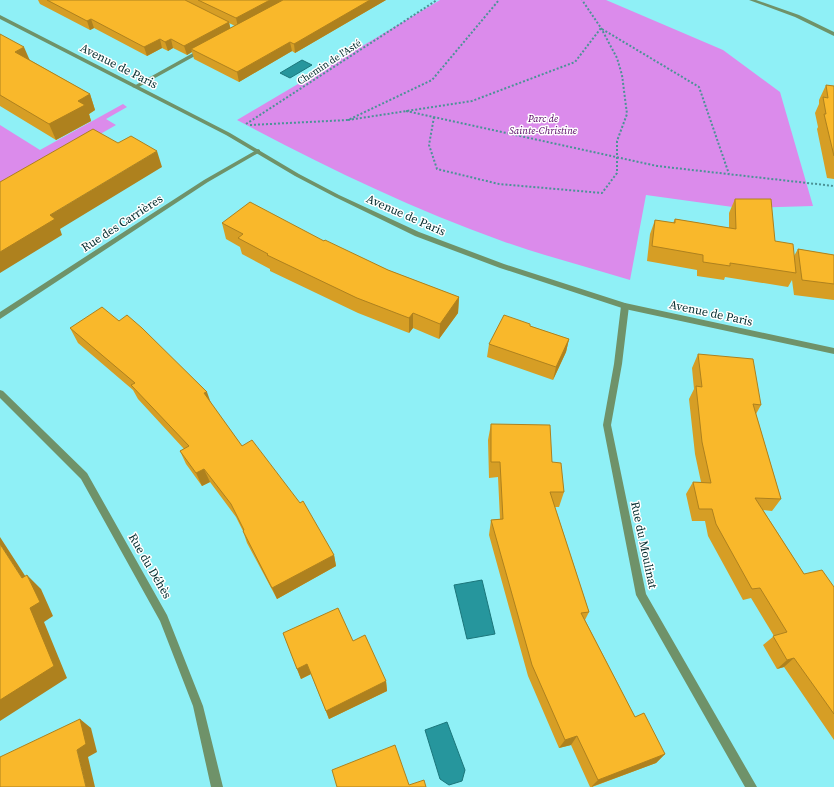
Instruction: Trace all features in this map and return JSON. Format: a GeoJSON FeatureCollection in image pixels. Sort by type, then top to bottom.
{"type":"FeatureCollection","features":[{"type":"Feature","properties":{"kind":"street"},"geometry":{"type":"LineString","coordinates":[[751,0],[797,16],[834,34]]}},
{"type":"Feature","properties":{"kind":"street","name":"Avenue de Paris"},"geometry":{"type":"LineString","coordinates":[[0,17],[228,134],[297,175],[417,234],[502,266],[625,306],[834,351]]}},
{"type":"Feature","properties":{"kind":"street"},"geometry":{"type":"LineString","coordinates":[[135,87],[211,46]]}},
{"type":"Feature","properties":{"kind":"street","name":"Rue des Carrières"},"geometry":{"type":"LineString","coordinates":[[0,316],[206,182],[258,151]]}},
{"type":"Feature","properties":{"kind":"street","name":"Rue du Moulinat"},"geometry":{"type":"LineString","coordinates":[[625,306],[618,364],[608,425],[641,595],[751,787]]}},
{"type":"Feature","properties":{"kind":"street","name":"Rue du Déhès"},"geometry":{"type":"LineString","coordinates":[[0,393],[84,476],[164,618],[198,706],[217,787]]}},
{"type":"Feature","properties":{"kind":"path","name":"Chemin de l'Asté"},"geometry":{"type":"LineString","coordinates":[[348,120],[244,125],[437,0]]}},
{"type":"Feature","properties":{"kind":"path"},"geometry":{"type":"LineString","coordinates":[[348,120],[432,80],[499,0]]}},
{"type":"Feature","properties":{"kind":"path"},"geometry":{"type":"LineString","coordinates":[[434,117],[430,144],[437,169],[499,184],[602,193],[617,173],[617,141],[627,114],[622,75],[617,58],[601,28],[582,0]]}},
{"type":"Feature","properties":{"kind":"path"},"geometry":{"type":"LineString","coordinates":[[348,120],[472,101],[575,62],[601,28]]}},
{"type":"Feature","properties":{"kind":"path"},"geometry":{"type":"LineString","coordinates":[[601,28],[699,87],[729,174]]}},
{"type":"Feature","properties":{"kind":"path"},"geometry":{"type":"LineString","coordinates":[[406,111],[657,166],[834,186]]}},
{"type":"Feature","properties":{"kind":"green space","name":"Parc de Sainte-Christine"},"geometry":{"type":"Polygon","coordinates":[[[440,0],[606,0],[723,50],[780,92],[813,206],[740,208],[646,195],[630,280],[550,257],[434,215],[334,170],[237,120],[440,0]]]}},
{"type":"Feature","properties":{"kind":"green space"},"geometry":{"type":"Polygon","coordinates":[[[123,104],[127,107],[106,119],[116,125],[1,191],[0,212],[0,125],[40,150],[123,104]]]}},
{"type":"Feature","properties":{"kind":"water"},"geometry":{"type":"Polygon","coordinates":[[[302,60],[312,65],[290,78],[280,73],[302,60]]]}},
{"type":"Feature","properties":{"kind":"water"},"geometry":{"type":"Polygon","coordinates":[[[482,580],[495,634],[467,639],[454,585],[482,580]]]}},
{"type":"Feature","properties":{"kind":"water"},"geometry":{"type":"Polygon","coordinates":[[[447,722],[465,770],[462,781],[449,785],[440,779],[425,730],[447,722]]]}},
{"type":"Feature","properties":{"kind":"building"},"geometry":{"type":"Polygon","coordinates":[[[47,0],[185,0],[229,22],[184,46],[171,39],[165,42],[160,39],[144,47],[91,19],[87,21],[47,0]]]}},
{"type":"Feature","properties":{"kind":"building"},"geometry":{"type":"Polygon","coordinates":[[[198,0],[270,0],[236,18],[198,0]]]}},
{"type":"Feature","properties":{"kind":"building"},"geometry":{"type":"Polygon","coordinates":[[[283,0],[370,0],[294,44],[290,42],[237,72],[191,49],[283,0]]]}},
{"type":"Feature","properties":{"kind":"building"},"geometry":{"type":"Polygon","coordinates":[[[0,34],[24,47],[15,52],[90,94],[78,101],[85,105],[49,124],[0,95],[0,34]]]}},
{"type":"Feature","properties":{"kind":"building"},"geometry":{"type":"Polygon","coordinates":[[[826,85],[834,86],[834,156],[824,114],[826,114],[823,97],[828,98],[826,85]]]}},
{"type":"Feature","properties":{"kind":"building"},"geometry":{"type":"Polygon","coordinates":[[[93,129],[118,143],[131,136],[157,151],[50,215],[55,219],[0,252],[0,182],[93,129]]]}},
{"type":"Feature","properties":{"kind":"building"},"geometry":{"type":"Polygon","coordinates":[[[735,199],[771,199],[775,241],[793,244],[796,273],[730,263],[730,266],[703,262],[703,255],[652,246],[655,220],[675,223],[675,219],[736,229],[735,199]]]}},
{"type":"Feature","properties":{"kind":"building"},"geometry":{"type":"Polygon","coordinates":[[[250,202],[324,241],[325,240],[388,270],[459,297],[440,324],[413,313],[409,318],[357,298],[267,255],[268,254],[238,238],[243,234],[222,223],[250,202]]]}},
{"type":"Feature","properties":{"kind":"building"},"geometry":{"type":"Polygon","coordinates":[[[798,249],[834,255],[834,284],[802,280],[798,249]]]}},
{"type":"Feature","properties":{"kind":"building"},"geometry":{"type":"Polygon","coordinates":[[[102,307],[119,321],[127,315],[207,392],[204,393],[242,446],[252,440],[300,503],[303,501],[334,555],[272,588],[231,504],[204,469],[196,473],[180,451],[189,446],[131,385],[135,383],[70,328],[102,307]]]}},
{"type":"Feature","properties":{"kind":"building"},"geometry":{"type":"Polygon","coordinates":[[[504,315],[530,324],[530,326],[569,339],[556,367],[489,344],[504,315]]]}},
{"type":"Feature","properties":{"kind":"building"},"geometry":{"type":"Polygon","coordinates":[[[698,354],[753,359],[761,405],[753,404],[781,499],[755,498],[804,574],[822,570],[834,587],[834,714],[794,658],[787,660],[773,636],[787,632],[760,588],[752,589],[716,524],[712,509],[699,509],[693,482],[711,483],[702,442],[696,386],[702,387],[698,354]]]}},
{"type":"Feature","properties":{"kind":"building"},"geometry":{"type":"Polygon","coordinates":[[[491,424],[550,425],[552,462],[561,463],[564,492],[550,492],[589,612],[581,613],[635,717],[644,713],[665,754],[598,780],[577,736],[565,740],[532,665],[491,520],[503,519],[500,462],[491,462],[491,424]]]}},
{"type":"Feature","properties":{"kind":"building"},"geometry":{"type":"Polygon","coordinates":[[[0,544],[22,578],[27,575],[40,602],[30,608],[54,666],[0,700],[0,544]]]}},
{"type":"Feature","properties":{"kind":"building"},"geometry":{"type":"Polygon","coordinates":[[[338,608],[353,641],[365,635],[386,681],[326,711],[307,664],[297,669],[283,633],[338,608]]]}},
{"type":"Feature","properties":{"kind":"building"},"geometry":{"type":"Polygon","coordinates":[[[80,719],[86,744],[77,750],[86,787],[0,787],[0,757],[80,719]]]}},
{"type":"Feature","properties":{"kind":"building"},"geometry":{"type":"Polygon","coordinates":[[[395,745],[409,785],[424,780],[426,787],[337,787],[332,770],[395,745]]]}}]}
